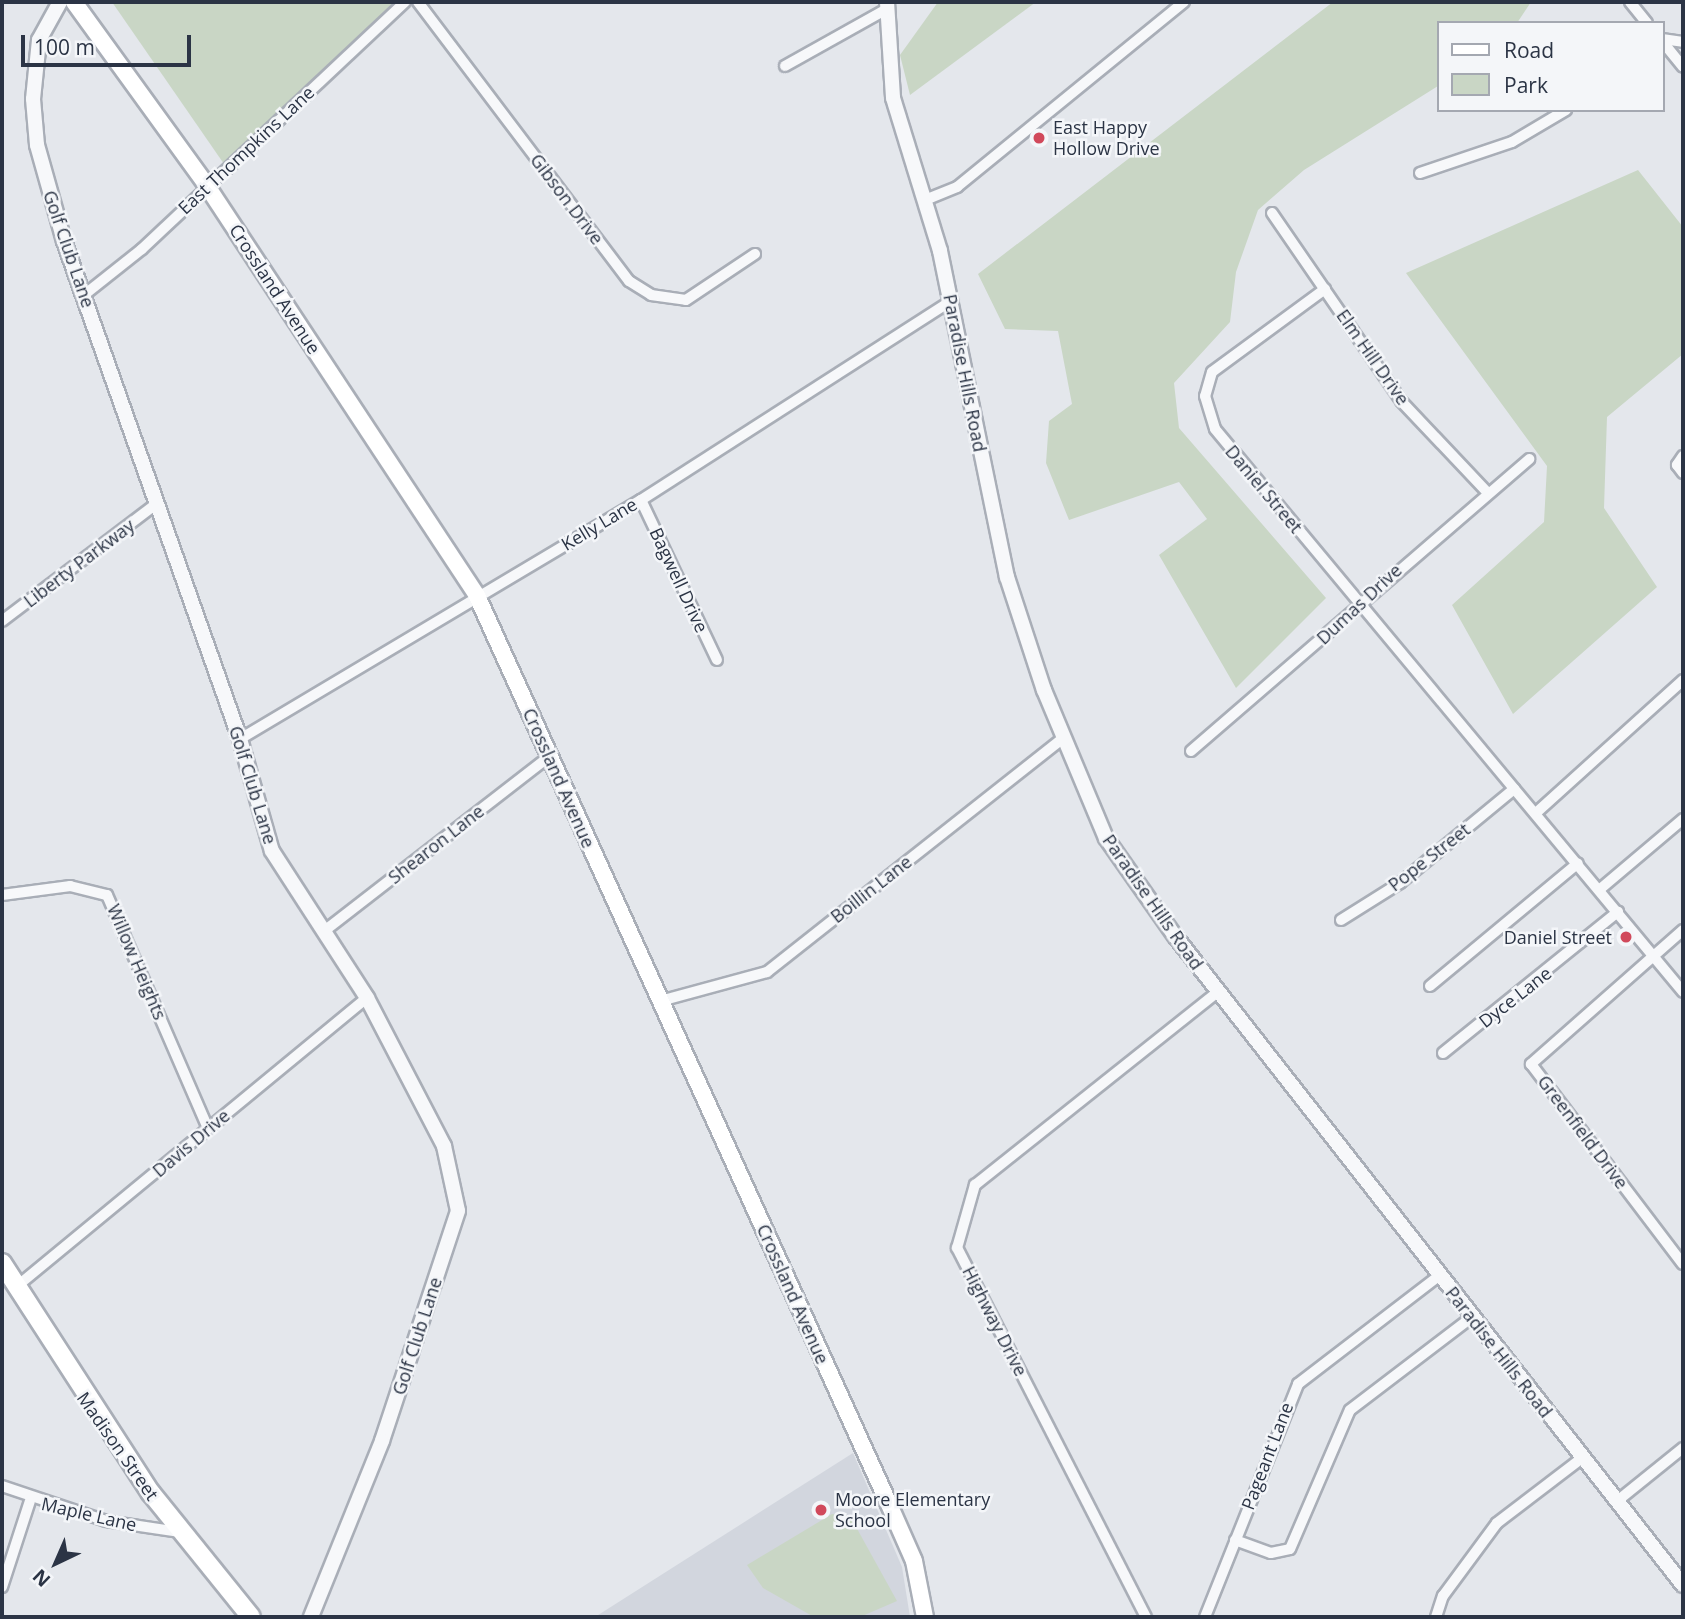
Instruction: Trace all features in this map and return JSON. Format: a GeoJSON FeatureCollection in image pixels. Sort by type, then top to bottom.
{"type":"FeatureCollection","features":[{"type":"Feature","properties":{"kind":"main road","name":"Crossland Avenue"},"geometry":{"type":"LineString","coordinates":[[74,2],[207,186],[477,596],[904,1538],[925,1617]]}},
{"type":"Feature","properties":{"kind":"main road","name":"Madison Street"},"geometry":{"type":"LineString","coordinates":[[2,1263],[79,1392],[180,1532],[251,1617]]}},
{"type":"Feature","properties":{"kind":"street","name":"Golf Club Lane"},"geometry":{"type":"LineString","coordinates":[[60,2],[36,53],[34,123],[84,295],[240,739],[272,852],[367,998],[444,1146],[458,1211],[382,1441],[311,1617]]}},
{"type":"Feature","properties":{"kind":"street","name":"East Thompkins Lane"},"geometry":{"type":"LineString","coordinates":[[84,295],[207,186],[405,2]]}},
{"type":"Feature","properties":{"kind":"street","name":"Gibson Drive"},"geometry":{"type":"LineString","coordinates":[[418,2],[629,281],[651,295],[687,300],[755,254]]}},
{"type":"Feature","properties":{"kind":"street"},"geometry":{"type":"LineString","coordinates":[[925,200],[967,179],[1184,2]]}},
{"type":"Feature","properties":{"kind":"street"},"geometry":{"type":"LineString","coordinates":[[1630,2],[1645,21]]}},
{"type":"Feature","properties":{"kind":"street"},"geometry":{"type":"LineString","coordinates":[[785,66],[887,5]]}},
{"type":"Feature","properties":{"kind":"street","name":"Paradise Hills Road"},"geometry":{"type":"LineString","coordinates":[[887,5],[893,98],[925,200],[951,300],[1007,577],[1063,738],[1106,838],[1219,992],[1683,1585]]}},
{"type":"Feature","properties":{"kind":"street"},"geometry":{"type":"LineString","coordinates":[[1664,40],[1683,42]]}},
{"type":"Feature","properties":{"kind":"street"},"geometry":{"type":"LineString","coordinates":[[1664,42],[1683,66]]}},
{"type":"Feature","properties":{"kind":"street"},"geometry":{"type":"LineString","coordinates":[[1420,173],[1512,142],[1563,112]]}},
{"type":"Feature","properties":{"kind":"street","name":"Elm Hill Drive"},"geometry":{"type":"LineString","coordinates":[[1272,213],[1401,401],[1486,491]]}},
{"type":"Feature","properties":{"kind":"street","name":"Daniel Street"},"geometry":{"type":"LineString","coordinates":[[1325,289],[1212,372],[1205,396],[1215,429],[1514,789],[1537,812],[1683,992]]}},
{"type":"Feature","properties":{"kind":"street","name":"Kelly Lane"},"geometry":{"type":"LineString","coordinates":[[240,739],[641,500],[951,300]]}},
{"type":"Feature","properties":{"kind":"street"},"geometry":{"type":"LineString","coordinates":[[1683,456],[1677,465],[1683,473]]}},
{"type":"Feature","properties":{"kind":"street","name":"Dumas Drive"},"geometry":{"type":"LineString","coordinates":[[1191,751],[1358,601],[1486,491],[1529,458]]}},
{"type":"Feature","properties":{"kind":"street","name":"Bagwell Drive"},"geometry":{"type":"LineString","coordinates":[[641,500],[717,660]]}},
{"type":"Feature","properties":{"kind":"street","name":"Liberty Parkway"},"geometry":{"type":"LineString","coordinates":[[2,621],[156,504]]}},
{"type":"Feature","properties":{"kind":"street"},"geometry":{"type":"LineString","coordinates":[[1537,812],[1683,680]]}},
{"type":"Feature","properties":{"kind":"street","name":"Boillin Lane"},"geometry":{"type":"LineString","coordinates":[[660,1001],[766,972],[1063,738]]}},
{"type":"Feature","properties":{"kind":"street","name":"Shearon Lane"},"geometry":{"type":"LineString","coordinates":[[323,932],[549,757]]}},
{"type":"Feature","properties":{"kind":"street","name":"Pope Street"},"geometry":{"type":"LineString","coordinates":[[1341,920],[1400,883],[1514,789]]}},
{"type":"Feature","properties":{"kind":"street"},"geometry":{"type":"LineString","coordinates":[[1600,890],[1683,819]]}},
{"type":"Feature","properties":{"kind":"street"},"geometry":{"type":"LineString","coordinates":[[1430,986],[1578,863]]}},
{"type":"Feature","properties":{"kind":"street","name":"Willow Heights"},"geometry":{"type":"LineString","coordinates":[[2,895],[70,886],[107,895],[208,1128]]}},
{"type":"Feature","properties":{"kind":"street","name":"Dyce Lane"},"geometry":{"type":"LineString","coordinates":[[1443,1053],[1618,912]]}},
{"type":"Feature","properties":{"kind":"street"},"geometry":{"type":"LineString","coordinates":[[1653,955],[1683,930]]}},
{"type":"Feature","properties":{"kind":"street","name":"Greenfield Drive"},"geometry":{"type":"LineString","coordinates":[[1653,955],[1531,1064],[1683,1264]]}},
{"type":"Feature","properties":{"kind":"street","name":"Highway Drive"},"geometry":{"type":"LineString","coordinates":[[1146,1617],[957,1248],[975,1185],[1219,992]]}},
{"type":"Feature","properties":{"kind":"street","name":"Davis Drive"},"geometry":{"type":"LineString","coordinates":[[16,1287],[367,998]]}},
{"type":"Feature","properties":{"kind":"street","name":"Pageant Lane"},"geometry":{"type":"LineString","coordinates":[[1205,1617],[1298,1384],[1325,1358],[1439,1276]]}},
{"type":"Feature","properties":{"kind":"street"},"geometry":{"type":"LineString","coordinates":[[1235,1541],[1271,1553],[1290,1549],[1350,1410],[1472,1318]]}},
{"type":"Feature","properties":{"kind":"street"},"geometry":{"type":"LineString","coordinates":[[1616,1502],[1683,1448]]}},
{"type":"Feature","properties":{"kind":"street"},"geometry":{"type":"LineString","coordinates":[[1436,1617],[1443,1596],[1497,1523],[1582,1458]]}},
{"type":"Feature","properties":{"kind":"street","name":"Maple Lane"},"geometry":{"type":"LineString","coordinates":[[2,1486],[30,1501],[180,1532]]}},
{"type":"Feature","properties":{"kind":"street"},"geometry":{"type":"LineString","coordinates":[[2,1587],[30,1501]]}},
{"type":"Feature","properties":{"kind":"shaded area","name":"Moore Elementary School"},"geometry":{"type":"Polygon","coordinates":[[[853,1453],[902,1567],[910,1617],[595,1617],[853,1453]]]}},
{"type":"Feature","properties":{"kind":"green space"},"geometry":{"type":"Polygon","coordinates":[[[112,2],[398,2],[224,164],[112,2]]]}},
{"type":"Feature","properties":{"kind":"green space"},"geometry":{"type":"Polygon","coordinates":[[[938,2],[1036,2],[910,95],[900,55],[938,2]]]}},
{"type":"Feature","properties":{"kind":"green space"},"geometry":{"type":"Polygon","coordinates":[[[1333,2],[1531,2],[1518,21],[1436,21],[1436,87],[1304,170],[1258,210],[1236,272],[1230,322],[1174,383],[1179,428],[1326,598],[1236,688],[1159,555],[1207,519],[1179,482],[1069,520],[1046,463],[1049,421],[1072,404],[1058,331],[1005,329],[978,274],[1333,2]]]}},
{"type":"Feature","properties":{"kind":"green space"},"geometry":{"type":"Polygon","coordinates":[[[1638,170],[1683,227],[1683,354],[1607,417],[1604,508],[1657,587],[1513,714],[1452,605],[1544,522],[1547,466],[1406,273],[1638,170]]]}},
{"type":"Feature","properties":{"kind":"green space"},"geometry":{"type":"Polygon","coordinates":[[[832,1514],[850,1516],[897,1601],[860,1617],[814,1617],[763,1588],[747,1565],[832,1514]]]}},
{"type":"Feature","properties":{"kind":"place","name":"East Happy Hollow Drive"},"geometry":{"type":"Point","coordinates":[1039,138]}},
{"type":"Feature","properties":{"kind":"place","name":"Daniel Street"},"geometry":{"type":"Point","coordinates":[1626,937]}},
{"type":"Feature","properties":{"kind":"place","name":"Moore Elementary School"},"geometry":{"type":"Point","coordinates":[821,1510]}}]}
